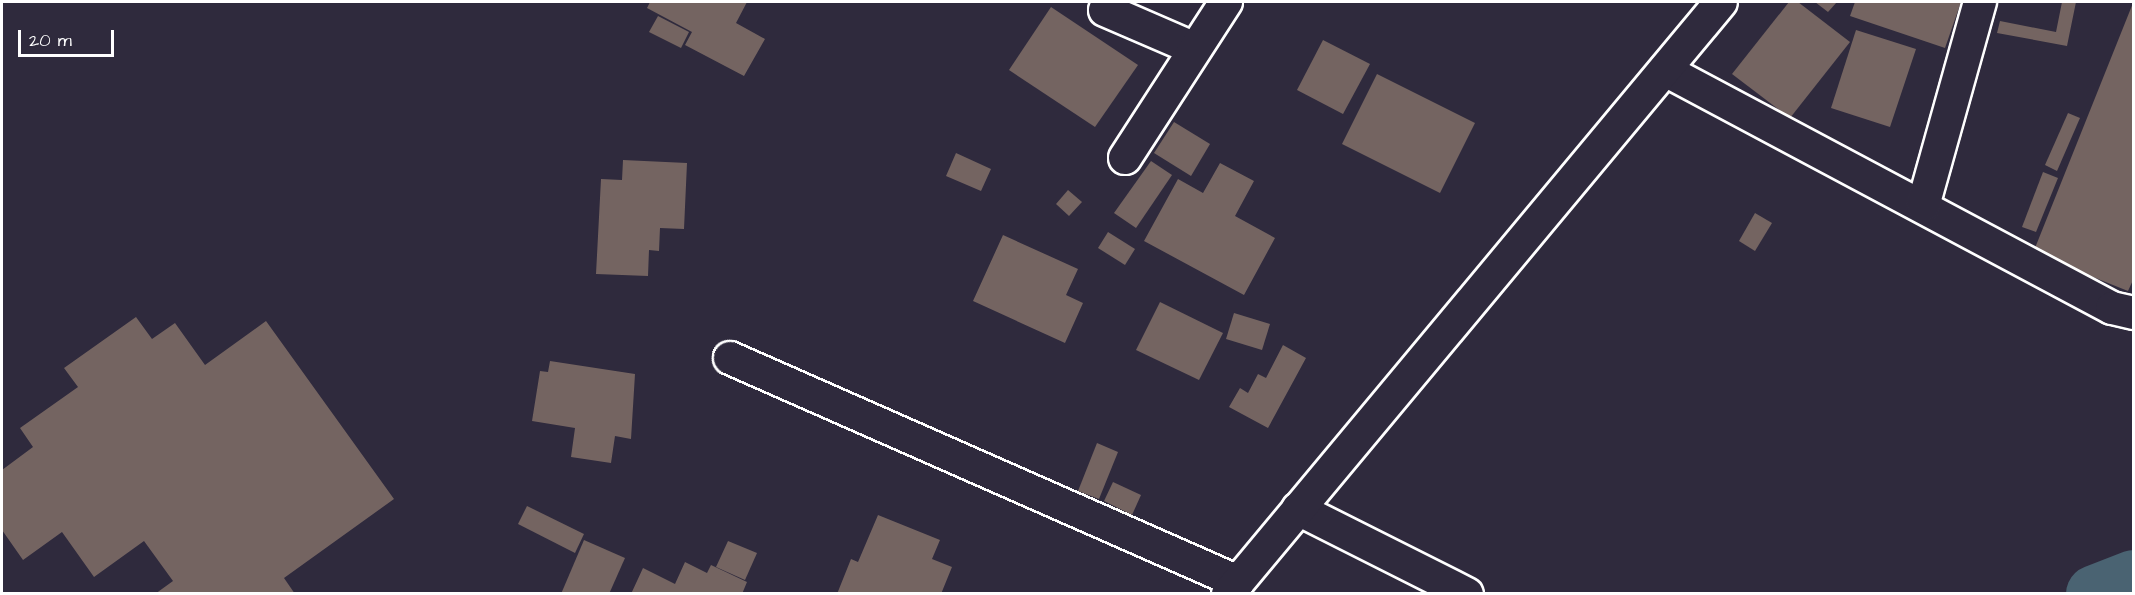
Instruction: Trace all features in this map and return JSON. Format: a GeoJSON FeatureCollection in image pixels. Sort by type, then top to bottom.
{"type":"FeatureCollection","features":[{"type":"Feature","properties":{"kind":"street"},"geometry":{"type":"LineString","coordinates":[[1125,158],[1226,2]]}},
{"type":"Feature","properties":{"kind":"street"},"geometry":{"type":"LineString","coordinates":[[730,358],[1233,588],[1721,2]]}},
{"type":"Feature","properties":{"kind":"street"},"geometry":{"type":"LineString","coordinates":[[1923,206],[1980,2]]}},
{"type":"Feature","properties":{"kind":"street"},"geometry":{"type":"LineString","coordinates":[[1105,10],[1195,49]]}},
{"type":"Feature","properties":{"kind":"street"},"geometry":{"type":"LineString","coordinates":[[1665,70],[2112,308],[2133,313]]}},
{"type":"Feature","properties":{"kind":"street"},"geometry":{"type":"LineString","coordinates":[[1298,509],[1467,594]]}},
{"type":"Feature","properties":{"kind":"building"},"geometry":{"type":"Polygon","coordinates":[[[650,2],[747,2],[736,23],[765,39],[744,76],[685,45],[692,32],[647,8],[650,2]]]}},
{"type":"Feature","properties":{"kind":"building"},"geometry":{"type":"Polygon","coordinates":[[[1789,2],[1798,2],[1850,42],[1790,118],[1732,74],[1789,2]]]}},
{"type":"Feature","properties":{"kind":"building"},"geometry":{"type":"Polygon","coordinates":[[[1815,2],[1837,2],[1828,12],[1815,2]]]}},
{"type":"Feature","properties":{"kind":"building"},"geometry":{"type":"Polygon","coordinates":[[[1855,2],[1961,2],[1945,48],[1850,16],[1855,2]]]}},
{"type":"Feature","properties":{"kind":"building"},"geometry":{"type":"Polygon","coordinates":[[[2062,2],[2076,2],[2067,46],[1997,33],[2000,21],[2056,32],[2062,2]]]}},
{"type":"Feature","properties":{"kind":"building"},"geometry":{"type":"Polygon","coordinates":[[[2133,3],[2134,278],[2128,291],[2033,253],[2133,3]]]}},
{"type":"Feature","properties":{"kind":"building"},"geometry":{"type":"Polygon","coordinates":[[[1051,7],[1138,65],[1095,127],[1009,70],[1051,7]]]}},
{"type":"Feature","properties":{"kind":"building"},"geometry":{"type":"Polygon","coordinates":[[[658,16],[689,32],[681,48],[649,32],[658,16]]]}},
{"type":"Feature","properties":{"kind":"building"},"geometry":{"type":"Polygon","coordinates":[[[1856,30],[1916,49],[1890,127],[1831,108],[1856,30]]]}},
{"type":"Feature","properties":{"kind":"building"},"geometry":{"type":"Polygon","coordinates":[[[1323,40],[1370,64],[1343,114],[1297,90],[1323,40]]]}},
{"type":"Feature","properties":{"kind":"building"},"geometry":{"type":"Polygon","coordinates":[[[1377,74],[1475,123],[1440,193],[1342,144],[1377,74]]]}},
{"type":"Feature","properties":{"kind":"building"},"geometry":{"type":"Polygon","coordinates":[[[2068,113],[2080,118],[2057,171],[2045,165],[2068,113]]]}},
{"type":"Feature","properties":{"kind":"building"},"geometry":{"type":"Polygon","coordinates":[[[1174,122],[1210,144],[1191,176],[1154,153],[1174,122]]]}},
{"type":"Feature","properties":{"kind":"building"},"geometry":{"type":"Polygon","coordinates":[[[956,153],[991,169],[981,191],[946,176],[956,153]]]}},
{"type":"Feature","properties":{"kind":"building"},"geometry":{"type":"Polygon","coordinates":[[[623,160],[687,163],[684,229],[660,228],[659,251],[649,250],[648,276],[596,274],[601,179],[622,180],[623,160]]]}},
{"type":"Feature","properties":{"kind":"building"},"geometry":{"type":"Polygon","coordinates":[[[1151,161],[1172,175],[1136,228],[1114,213],[1151,161]]]}},
{"type":"Feature","properties":{"kind":"building"},"geometry":{"type":"Polygon","coordinates":[[[1220,163],[1254,181],[1235,216],[1275,238],[1244,295],[1144,241],[1178,179],[1203,193],[1220,163]]]}},
{"type":"Feature","properties":{"kind":"building"},"geometry":{"type":"Polygon","coordinates":[[[2043,172],[2058,178],[2036,232],[2022,227],[2043,172]]]}},
{"type":"Feature","properties":{"kind":"building"},"geometry":{"type":"Polygon","coordinates":[[[1068,190],[1082,202],[1069,216],[1056,204],[1068,190]]]}},
{"type":"Feature","properties":{"kind":"building"},"geometry":{"type":"Polygon","coordinates":[[[1755,213],[1772,223],[1755,251],[1739,241],[1755,213]]]}},
{"type":"Feature","properties":{"kind":"building"},"geometry":{"type":"Polygon","coordinates":[[[1108,232],[1135,249],[1125,265],[1098,248],[1108,232]]]}},
{"type":"Feature","properties":{"kind":"building"},"geometry":{"type":"Polygon","coordinates":[[[1003,235],[1078,269],[1066,295],[1083,303],[1065,343],[973,301],[1003,235]]]}},
{"type":"Feature","properties":{"kind":"building"},"geometry":{"type":"Polygon","coordinates":[[[1160,302],[1223,333],[1199,380],[1136,350],[1160,302]]]}},
{"type":"Feature","properties":{"kind":"building"},"geometry":{"type":"Polygon","coordinates":[[[1234,313],[1270,324],[1262,350],[1226,339],[1234,313]]]}},
{"type":"Feature","properties":{"kind":"building"},"geometry":{"type":"Polygon","coordinates":[[[136,317],[152,339],[175,323],[205,365],[266,321],[394,499],[284,578],[295,594],[155,594],[173,581],[144,541],[94,577],[62,532],[23,560],[2,530],[2,470],[33,447],[20,428],[78,387],[64,368],[136,317]]]}},
{"type":"Feature","properties":{"kind":"building"},"geometry":{"type":"Polygon","coordinates":[[[1283,345],[1306,358],[1268,428],[1229,407],[1240,388],[1248,393],[1258,374],[1266,378],[1283,345]]]}},
{"type":"Feature","properties":{"kind":"building"},"geometry":{"type":"Polygon","coordinates":[[[550,361],[635,374],[631,439],[615,436],[611,463],[571,457],[575,428],[532,421],[540,371],[548,372],[550,361]]]}},
{"type":"Feature","properties":{"kind":"building"},"geometry":{"type":"Polygon","coordinates":[[[1097,443],[1118,452],[1099,499],[1078,491],[1097,443]]]}},
{"type":"Feature","properties":{"kind":"building"},"geometry":{"type":"Polygon","coordinates":[[[1113,482],[1141,495],[1132,515],[1104,501],[1113,482]]]}},
{"type":"Feature","properties":{"kind":"building"},"geometry":{"type":"Polygon","coordinates":[[[527,506],[584,534],[575,553],[518,524],[527,506]]]}},
{"type":"Feature","properties":{"kind":"building"},"geometry":{"type":"Polygon","coordinates":[[[878,515],[940,540],[932,559],[952,567],[941,594],[837,594],[851,559],[858,562],[878,515]]]}},
{"type":"Feature","properties":{"kind":"building"},"geometry":{"type":"Polygon","coordinates":[[[584,540],[625,558],[609,594],[561,594],[584,540]]]}},
{"type":"Feature","properties":{"kind":"building"},"geometry":{"type":"Polygon","coordinates":[[[728,541],[757,553],[745,580],[716,567],[728,541]]]}},
{"type":"Feature","properties":{"kind":"building"},"geometry":{"type":"Polygon","coordinates":[[[685,562],[707,573],[711,565],[747,582],[742,594],[631,594],[643,568],[675,584],[685,562]]]}},
{"type":"Feature","properties":{"kind":"waterway"},"geometry":{"type":"LineString","coordinates":[[2095,594],[2134,579]]}}]}
